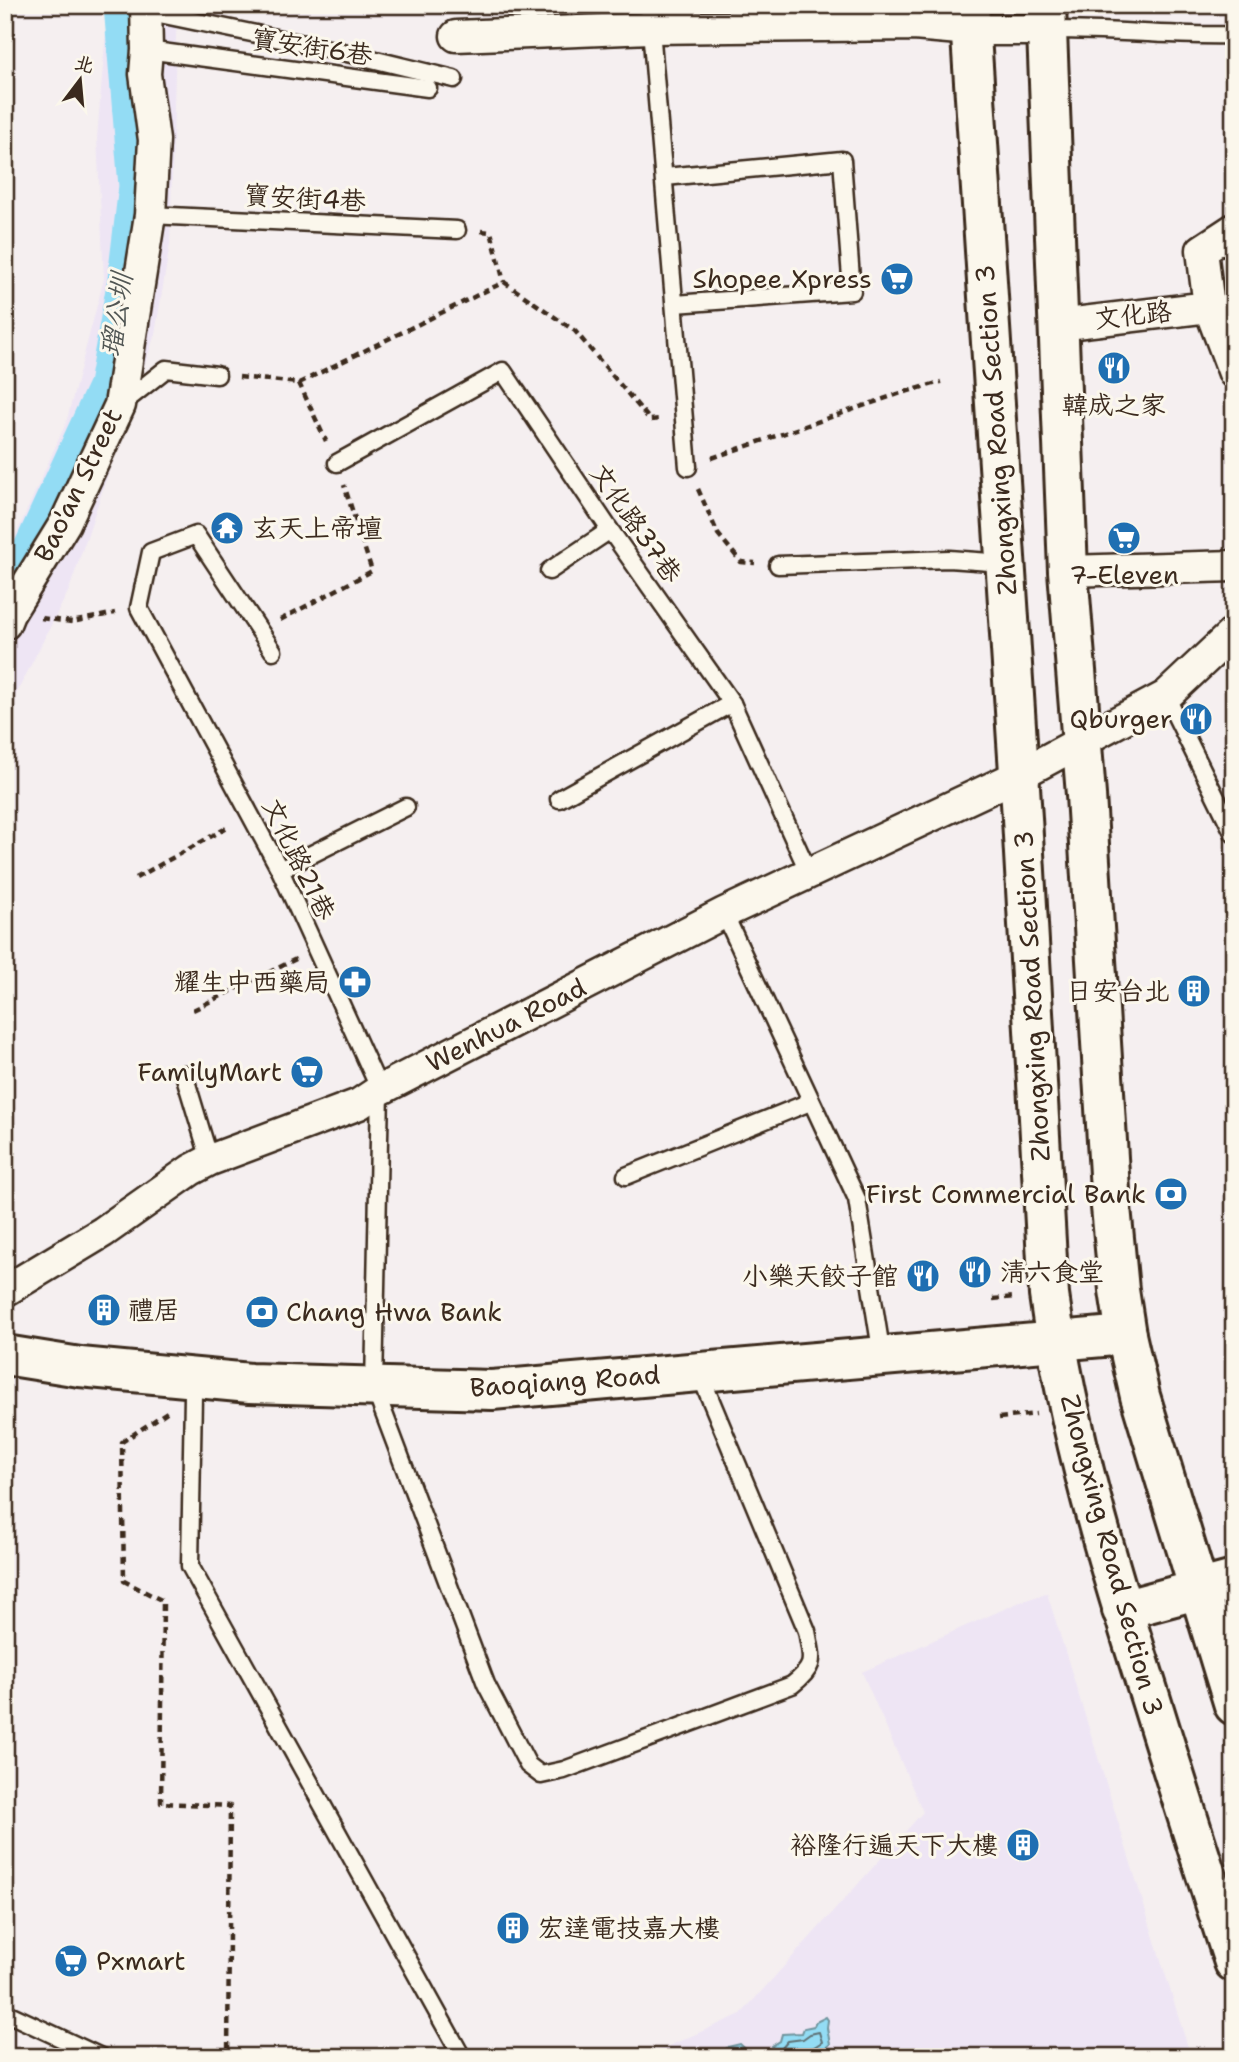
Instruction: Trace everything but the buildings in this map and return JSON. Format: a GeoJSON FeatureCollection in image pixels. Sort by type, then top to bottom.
{"type":"FeatureCollection","features":[{"type":"Feature","properties":{"kind":"street","name":"Bao'an Street"},"geometry":{"type":"LineString","coordinates":[[7,619],[65,523],[120,405],[150,215],[154,140],[145,74],[146,8]]}},
{"type":"Feature","properties":{"kind":"street"},"geometry":{"type":"LineString","coordinates":[[456,36],[650,16],[914,24],[970,18],[1046,18],[1068,571],[1082,741],[1111,1208],[1126,1335],[1140,1396],[1234,1705]]}},
{"type":"Feature","properties":{"kind":"street","name":"Zhongxing Road Section 3"},"geometry":{"type":"LineString","coordinates":[[970,18],[1019,775],[1049,1295],[1055,1343],[1088,1487],[1122,1610],[1234,1962]]}},
{"type":"Feature","properties":{"kind":"street","name":"文化路"},"geometry":{"type":"LineString","coordinates":[[1234,229],[1202,250],[1209,307],[1234,373]]}},
{"type":"Feature","properties":{"kind":"street","name":"文化路"},"geometry":{"type":"LineString","coordinates":[[1058,325],[1209,307]]}},
{"type":"Feature","properties":{"kind":"street"},"geometry":{"type":"LineString","coordinates":[[1068,571],[1234,566]]}},
{"type":"Feature","properties":{"kind":"street","name":"Wenhua Road"},"geometry":{"type":"LineString","coordinates":[[5,1292],[103,1233],[191,1170],[210,1160],[359,1104],[380,1090],[724,913],[1019,775],[1166,696],[1234,632]]}},
{"type":"Feature","properties":{"kind":"street","name":"Baoqiang Road"},"geometry":{"type":"LineString","coordinates":[[5,1355],[80,1367],[250,1383],[492,1390],[1126,1335]]}},
{"type":"Feature","properties":{"kind":"street"},"geometry":{"type":"LineString","coordinates":[[1122,1610],[1234,1580]]}},
{"type":"Feature","properties":{"kind":"lane","name":"寶安街6巷"},"geometry":{"type":"LineString","coordinates":[[146,8],[454,79]]}},
{"type":"Feature","properties":{"kind":"lane"},"geometry":{"type":"LineString","coordinates":[[650,16],[688,467]]}},
{"type":"Feature","properties":{"kind":"lane"},"geometry":{"type":"LineString","coordinates":[[1046,18],[1082,30],[1234,35]]}},
{"type":"Feature","properties":{"kind":"lane","name":"寶安街6巷"},"geometry":{"type":"LineString","coordinates":[[147,50],[428,88]]}},
{"type":"Feature","properties":{"kind":"lane"},"geometry":{"type":"LineString","coordinates":[[665,177],[842,160],[852,291],[675,304]]}},
{"type":"Feature","properties":{"kind":"lane","name":"寶安街4巷"},"geometry":{"type":"LineString","coordinates":[[150,215],[457,230]]}},
{"type":"Feature","properties":{"kind":"lane"},"geometry":{"type":"LineString","coordinates":[[120,405],[166,369],[217,375]]}},
{"type":"Feature","properties":{"kind":"lane","name":"文化路37巷"},"geometry":{"type":"LineString","coordinates":[[337,463],[503,371],[610,530],[732,703],[809,873]]}},
{"type":"Feature","properties":{"kind":"lane"},"geometry":{"type":"LineString","coordinates":[[549,572],[610,530]]}},
{"type":"Feature","properties":{"kind":"lane"},"geometry":{"type":"LineString","coordinates":[[139,608],[151,552],[196,535],[273,651]]}},
{"type":"Feature","properties":{"kind":"lane"},"geometry":{"type":"LineString","coordinates":[[779,565],[949,559],[1004,563]]}},
{"type":"Feature","properties":{"kind":"lane","name":"文化路21巷"},"geometry":{"type":"LineString","coordinates":[[139,608],[280,870],[380,1090],[374,1387]]}},
{"type":"Feature","properties":{"kind":"lane"},"geometry":{"type":"LineString","coordinates":[[1166,696],[1234,834]]}},
{"type":"Feature","properties":{"kind":"lane"},"geometry":{"type":"LineString","coordinates":[[559,799],[732,703]]}},
{"type":"Feature","properties":{"kind":"lane"},"geometry":{"type":"LineString","coordinates":[[280,870],[406,807]]}},
{"type":"Feature","properties":{"kind":"lane"},"geometry":{"type":"LineString","coordinates":[[724,913],[857,1199],[881,1356]]}},
{"type":"Feature","properties":{"kind":"lane"},"geometry":{"type":"LineString","coordinates":[[184,1074],[210,1160]]}},
{"type":"Feature","properties":{"kind":"lane"},"geometry":{"type":"LineString","coordinates":[[626,1176],[810,1102]]}},
{"type":"Feature","properties":{"kind":"lane"},"geometry":{"type":"LineString","coordinates":[[374,1387],[486,1684],[528,1765],[541,1775],[564,1770],[792,1685],[807,1673],[812,1659],[807,1631],[699,1372]]}},
{"type":"Feature","properties":{"kind":"lane"},"geometry":{"type":"LineString","coordinates":[[193,1395],[191,1566],[462,2057]]}},
{"type":"Feature","properties":{"kind":"lane"},"geometry":{"type":"LineString","coordinates":[[5,2012],[101,2057]]}},
{"type":"Feature","properties":{"kind":"path"},"geometry":{"type":"LineString","coordinates":[[457,230],[491,232],[504,282]]}},
{"type":"Feature","properties":{"kind":"path"},"geometry":{"type":"LineString","coordinates":[[217,375],[299,383],[337,463],[372,571],[260,631]]}},
{"type":"Feature","properties":{"kind":"path"},"geometry":{"type":"LineString","coordinates":[[779,565],[741,562],[718,534],[688,467],[898,394],[941,383]]}},
{"type":"Feature","properties":{"kind":"path"},"geometry":{"type":"LineString","coordinates":[[7,619],[72,622],[139,608]]}},
{"type":"Feature","properties":{"kind":"path"},"geometry":{"type":"LineString","coordinates":[[136,878],[250,815]]}},
{"type":"Feature","properties":{"kind":"path"},"geometry":{"type":"LineString","coordinates":[[193,1010],[315,949]]}},
{"type":"Feature","properties":{"kind":"path"},"geometry":{"type":"LineString","coordinates":[[193,1395],[122,1441],[124,1581],[163,1601],[161,1803],[230,1806],[228,2057]]}},
{"type":"Feature","properties":{"kind":"shaded area"},"geometry":{"type":"Polygon","coordinates":[[[108,5],[177,5],[170,244],[155,334],[69,590],[5,716],[5,559],[66,423],[104,279],[97,138],[108,5]]]}},
{"type":"Feature","properties":{"kind":"shaded area","name":"裕隆行遍天下大樓"},"geometry":{"type":"Polygon","coordinates":[[[1047,1593],[1191,2057],[644,2057],[741,2014],[923,1812],[862,1672],[1020,1602],[1047,1593]]]}},
{"type":"Feature","properties":{"kind":"water"},"geometry":{"type":"Polygon","coordinates":[[[826,2017],[830,2044],[825,2049],[805,2056],[775,2057],[772,2046],[780,2041],[782,2034],[802,2033],[804,2028],[814,2026],[826,2017]]]}},
{"type":"Feature","properties":{"kind":"water"},"geometry":{"type":"Polygon","coordinates":[[[740,2044],[754,2057],[719,2057],[728,2047],[740,2044]]]}},
{"type":"Feature","properties":{"kind":"waterway","name":"瑠公圳"},"geometry":{"type":"LineString","coordinates":[[8,598],[106,385],[125,279],[136,186],[121,5]]}},
{"type":"Feature","properties":{"kind":"place","name":"Shopee Xpress"},"geometry":{"type":"Point","coordinates":[897,279]}},
{"type":"Feature","properties":{"kind":"place","name":"韓成之家"},"geometry":{"type":"Point","coordinates":[1114,368]}},
{"type":"Feature","properties":{"kind":"place","name":"玄天上帝壇"},"geometry":{"type":"Point","coordinates":[227,528]}},
{"type":"Feature","properties":{"kind":"place","name":"7-Eleven"},"geometry":{"type":"Point","coordinates":[1124,538]}},
{"type":"Feature","properties":{"kind":"place","name":"Qburger"},"geometry":{"type":"Point","coordinates":[1196,719]}},
{"type":"Feature","properties":{"kind":"place","name":"耀生中西藥局"},"geometry":{"type":"Point","coordinates":[355,982]}},
{"type":"Feature","properties":{"kind":"place","name":"日安台北"},"geometry":{"type":"Point","coordinates":[1194,991]}},
{"type":"Feature","properties":{"kind":"place","name":"FamilyMart"},"geometry":{"type":"Point","coordinates":[307,1072]}},
{"type":"Feature","properties":{"kind":"place","name":"First Commercial Bank"},"geometry":{"type":"Point","coordinates":[1171,1194]}},
{"type":"Feature","properties":{"kind":"place","name":"清六食堂"},"geometry":{"type":"Point","coordinates":[975,1272]}},
{"type":"Feature","properties":{"kind":"place","name":"小樂天餃子館"},"geometry":{"type":"Point","coordinates":[923,1276]}},
{"type":"Feature","properties":{"kind":"place","name":"禮居"},"geometry":{"type":"Point","coordinates":[104,1310]}},
{"type":"Feature","properties":{"kind":"place","name":"Chang Hwa Bank"},"geometry":{"type":"Point","coordinates":[262,1312]}},
{"type":"Feature","properties":{"kind":"place","name":"裕隆行遍天下大樓"},"geometry":{"type":"Point","coordinates":[1023,1845]}},
{"type":"Feature","properties":{"kind":"place","name":"宏達電技嘉大樓"},"geometry":{"type":"Point","coordinates":[513,1928]}},
{"type":"Feature","properties":{"kind":"place","name":"Pxmart"},"geometry":{"type":"Point","coordinates":[71,1961]}}]}
